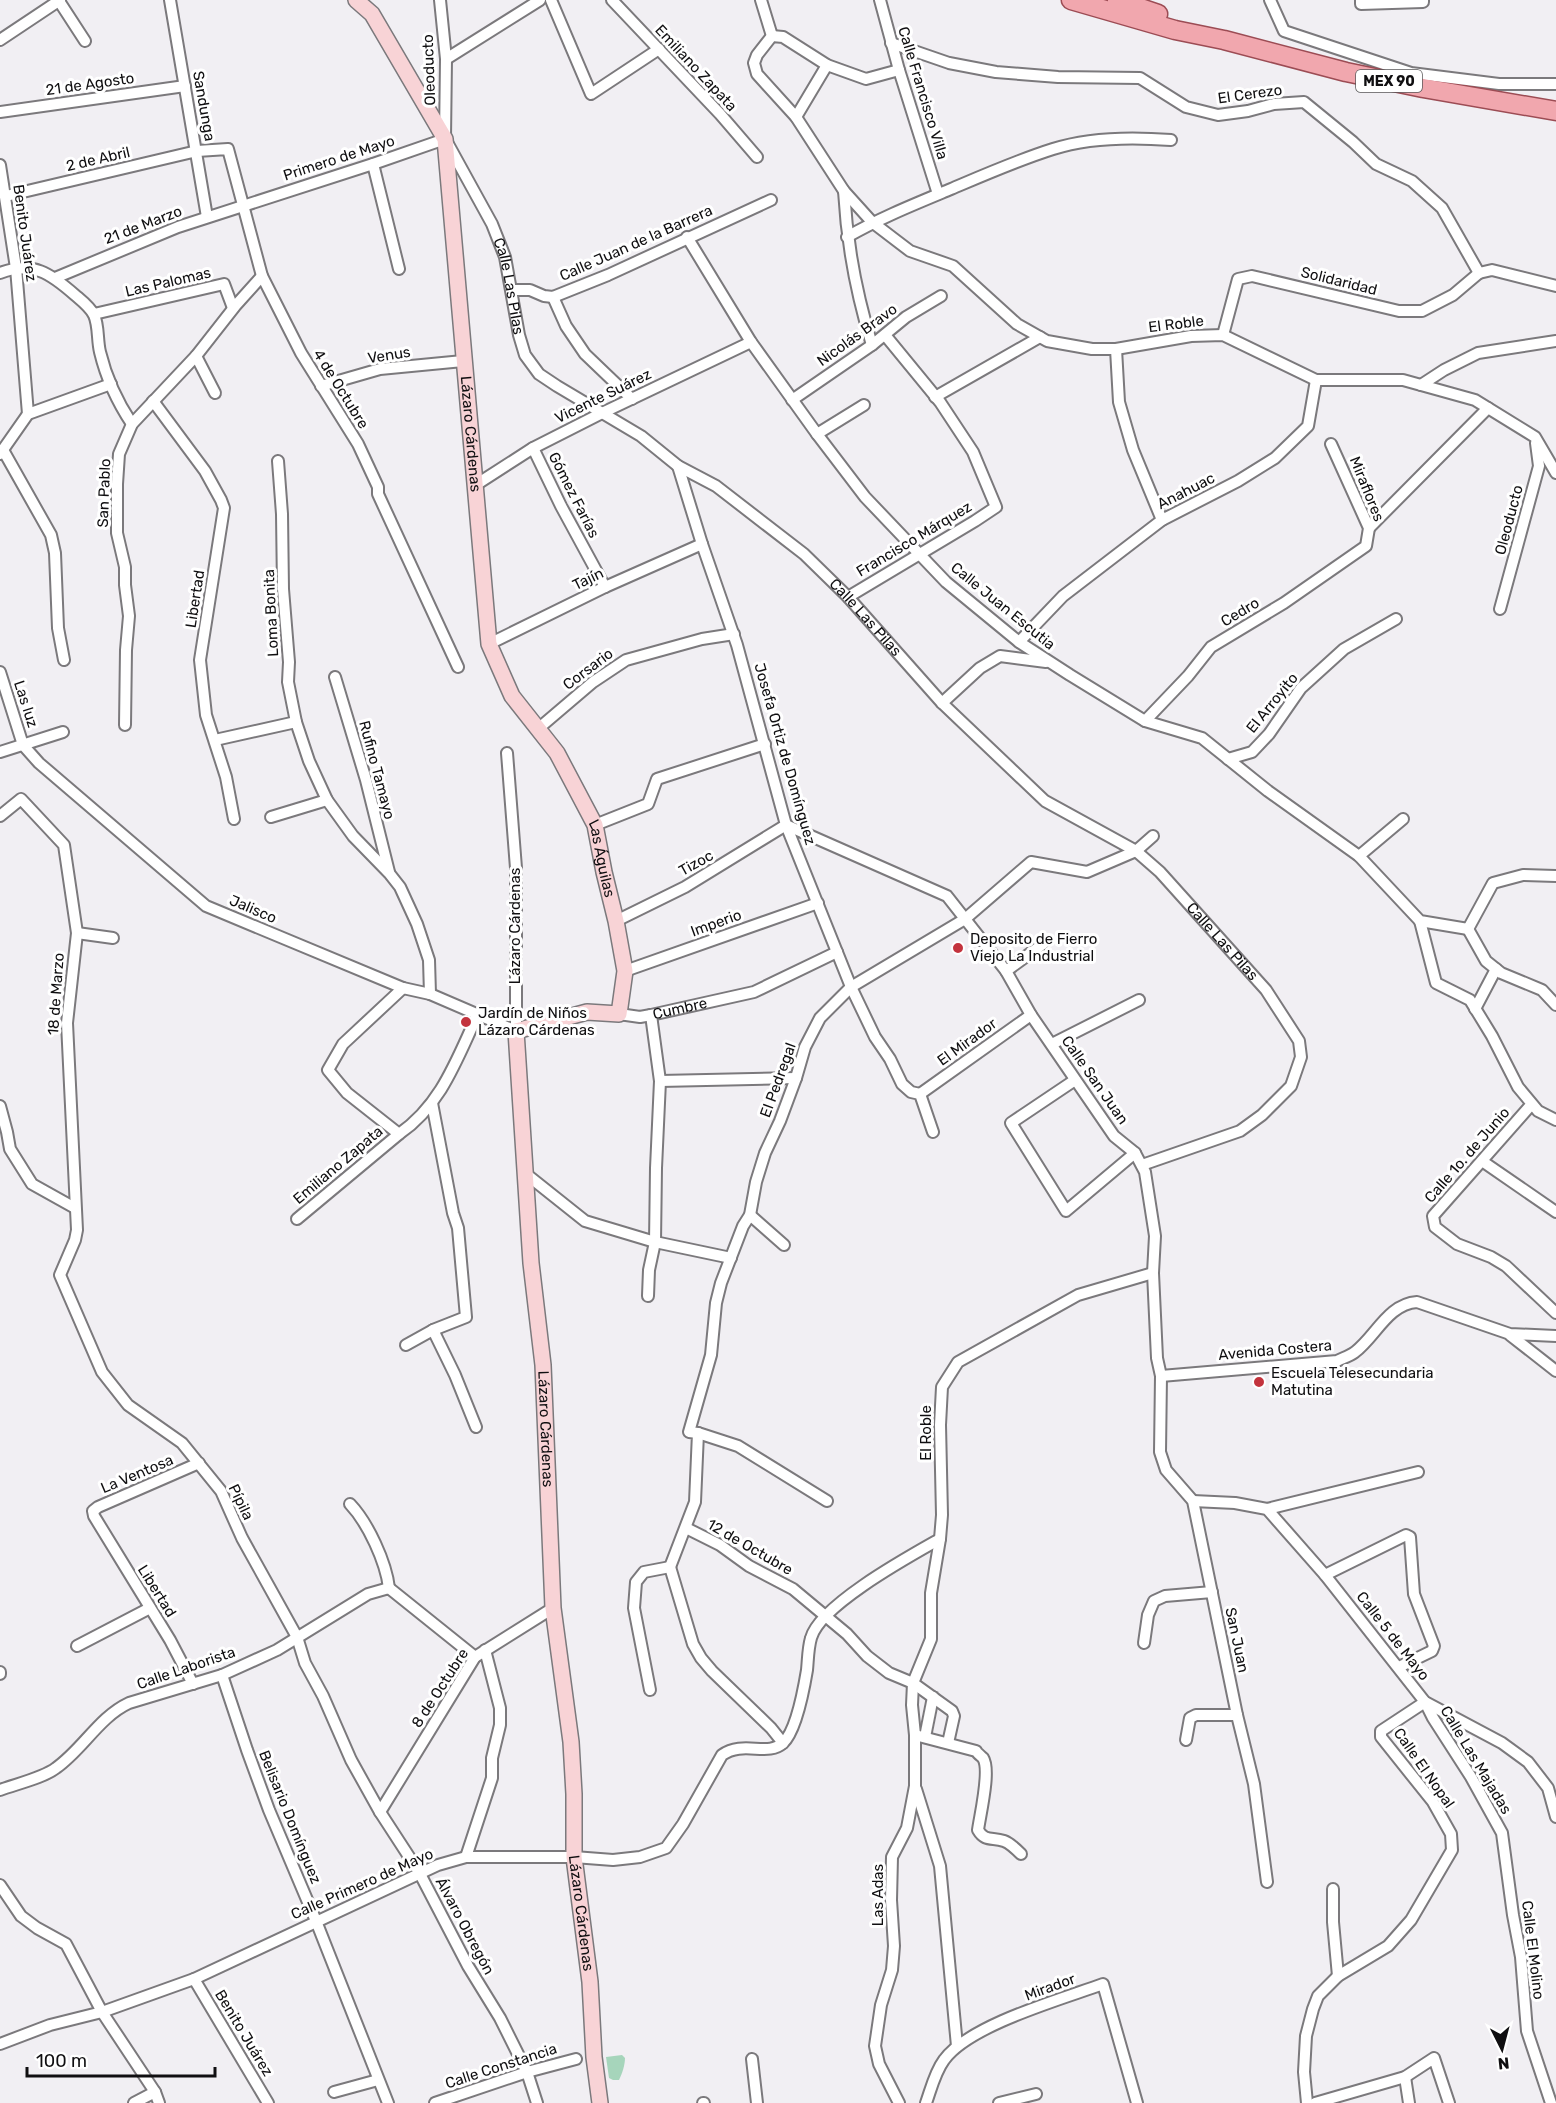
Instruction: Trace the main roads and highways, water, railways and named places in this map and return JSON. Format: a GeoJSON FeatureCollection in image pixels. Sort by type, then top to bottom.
{"type":"FeatureCollection","features":[{"type":"Feature","properties":{"kind":"main road","name":"MEX 90"},"geometry":{"type":"LineString","coordinates":[[1071,0],[1174,30],[1224,40],[1357,74],[1556,111]]}},
{"type":"Feature","properties":{"kind":"main road","name":"MEX 90"},"geometry":{"type":"LineString","coordinates":[[1117,0],[1180,21],[1224,40]]}},
{"type":"Feature","properties":{"kind":"place","name":"Deposito de Fierro Viejo La Industrial"},"geometry":{"type":"Point","coordinates":[958,948]}},
{"type":"Feature","properties":{"kind":"place","name":"Jardín de Niños Lázaro Cárdenas"},"geometry":{"type":"Point","coordinates":[466,1022]}},
{"type":"Feature","properties":{"kind":"place","name":"Escuela Telesecundaria Matutina"},"geometry":{"type":"Point","coordinates":[1259,1382]}}]}
